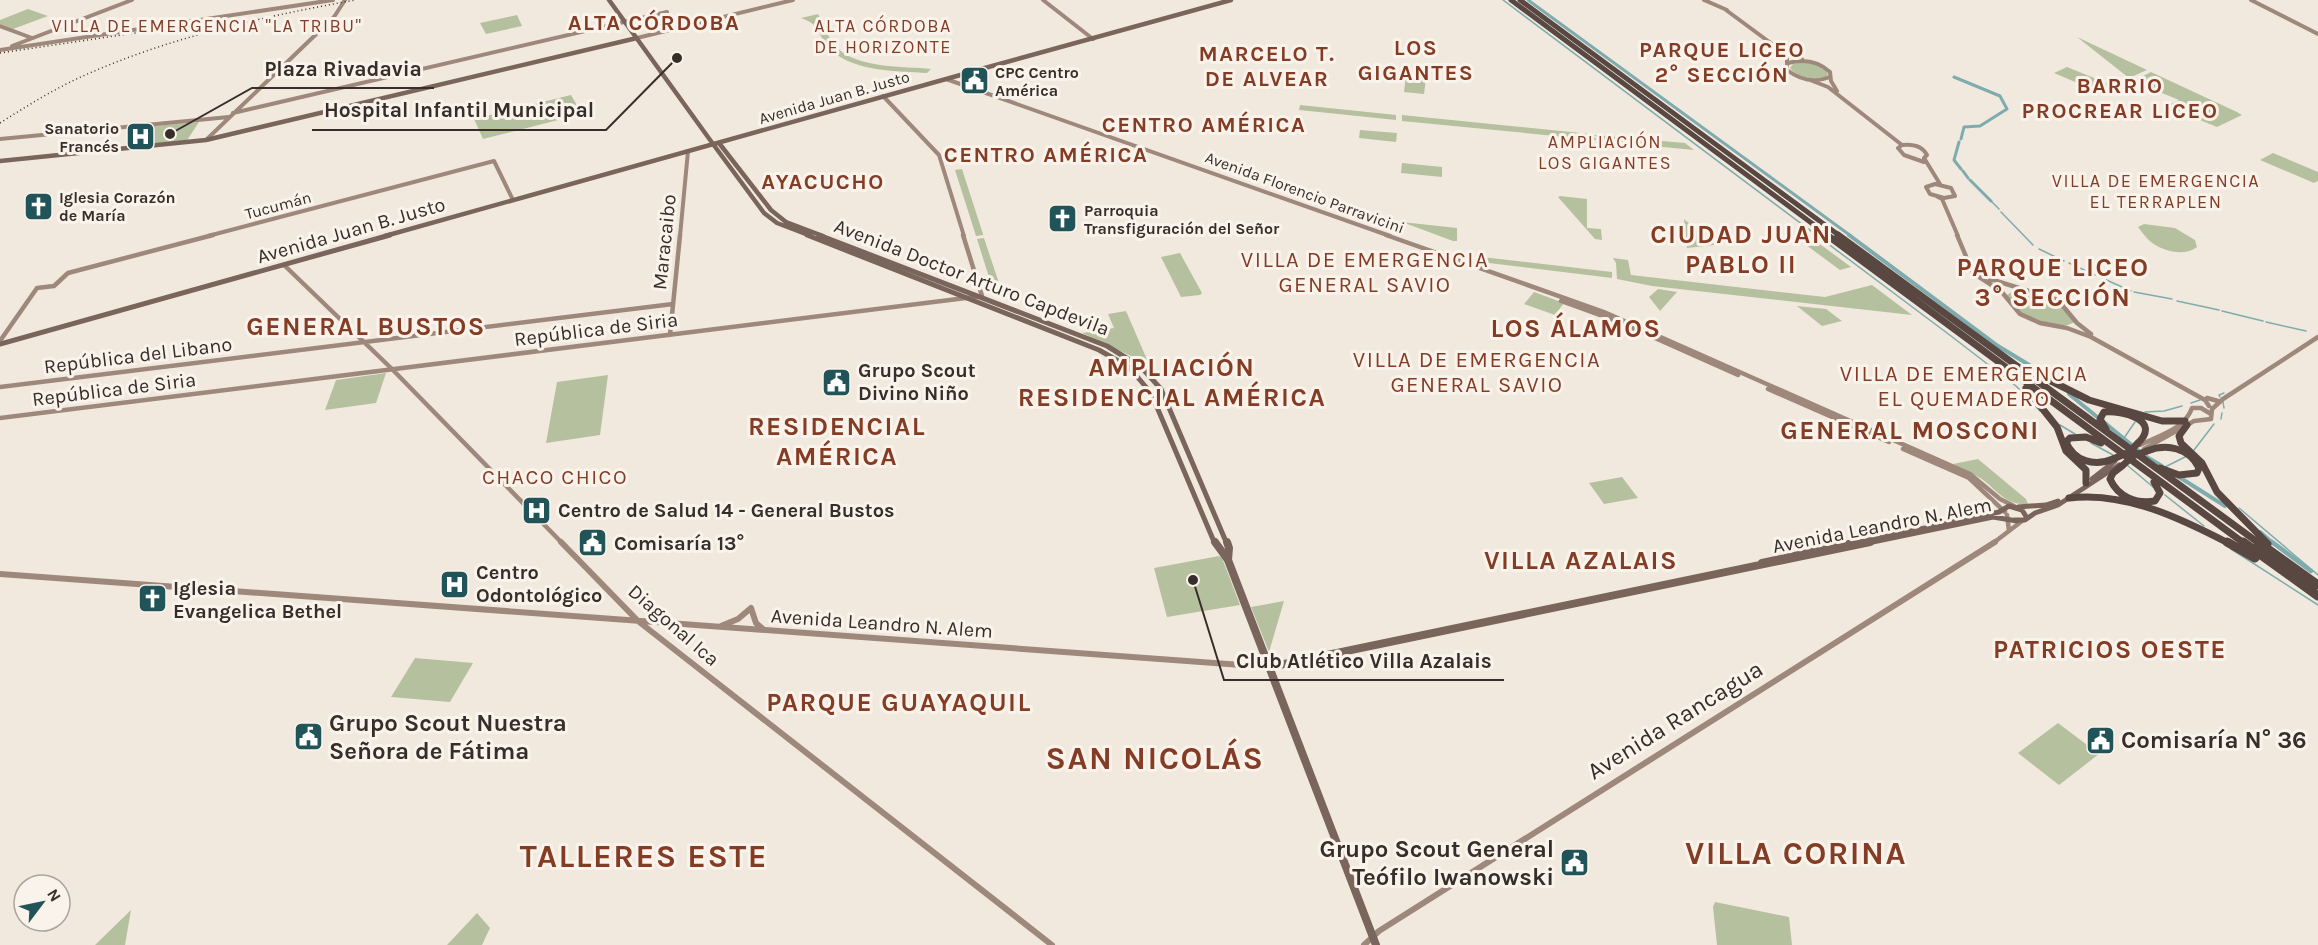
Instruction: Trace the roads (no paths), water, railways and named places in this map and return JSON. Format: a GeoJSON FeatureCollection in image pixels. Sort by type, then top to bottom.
{"type":"FeatureCollection","features":[{"type":"Feature","properties":{"kind":"highway"},"geometry":{"type":"LineString","coordinates":[[1511,0],[1989,356],[2318,585]]}},
{"type":"Feature","properties":{"kind":"highway"},"geometry":{"type":"LineString","coordinates":[[1520,0],[1960,324],[2318,597]]}},
{"type":"Feature","properties":{"kind":"highway"},"geometry":{"type":"LineString","coordinates":[[1960,324],[2031,372],[2078,396],[2162,421],[2186,423],[2180,434],[2180,441],[2202,463],[2217,492],[2255,534],[2318,585]]}},
{"type":"Feature","properties":{"kind":"highway"},"geometry":{"type":"LineString","coordinates":[[1989,356],[2043,407],[2059,429],[2064,449],[2086,470],[2086,483]]}},
{"type":"Feature","properties":{"kind":"highway"},"geometry":{"type":"LineString","coordinates":[[2117,463],[2086,461],[2070,451],[2067,441],[2074,436],[2089,437],[2129,455],[2175,474],[2190,476],[2198,472],[2196,462],[2181,451],[2165,447],[2142,447],[2129,455],[2117,463],[2111,477],[2112,484],[2118,491],[2141,501],[2152,502],[2159,498],[2160,491],[2156,484],[2129,455],[2105,428],[2100,421],[2100,415],[2106,411],[2116,411],[2138,420],[2145,426],[2146,433],[2142,447]]}},
{"type":"Feature","properties":{"kind":"highway"},"geometry":{"type":"LineString","coordinates":[[2069,498],[2083,495],[2101,496],[2186,521],[2247,552],[2318,597]]}},
{"type":"Feature","properties":{"kind":"main road"},"geometry":{"type":"LineString","coordinates":[[1,50],[132,0]]}},
{"type":"Feature","properties":{"kind":"main road"},"geometry":{"type":"LineString","coordinates":[[1,50],[333,0]]}},
{"type":"Feature","properties":{"kind":"main road"},"geometry":{"type":"LineString","coordinates":[[206,140],[339,12],[345,0]]}},
{"type":"Feature","properties":{"kind":"main road"},"geometry":{"type":"LineString","coordinates":[[609,0],[714,143]]}},
{"type":"Feature","properties":{"kind":"main road"},"geometry":{"type":"LineString","coordinates":[[0,161],[206,140],[793,0]]}},
{"type":"Feature","properties":{"kind":"main road"},"geometry":{"type":"LineString","coordinates":[[1043,0],[1091,37],[1231,0]]}},
{"type":"Feature","properties":{"kind":"main road"},"geometry":{"type":"LineString","coordinates":[[1704,0],[1740,17],[1782,49],[1828,69],[1833,87],[1904,145]]}},
{"type":"Feature","properties":{"kind":"main road"},"geometry":{"type":"LineString","coordinates":[[2251,0],[2318,34]]}},
{"type":"Feature","properties":{"kind":"main road"},"geometry":{"type":"LineString","coordinates":[[1726,10],[1780,50],[1788,63],[1786,68],[1790,72],[1828,87],[1904,145],[1924,150],[1927,154],[1925,157],[1940,184]]}},
{"type":"Feature","properties":{"kind":"main road"},"geometry":{"type":"LineString","coordinates":[[0,139],[231,115],[667,12]]}},
{"type":"Feature","properties":{"kind":"main road"},"geometry":{"type":"LineString","coordinates":[[0,26],[32,38]]}},
{"type":"Feature","properties":{"kind":"main road","name":"Avenida Juan B. Justo"},"geometry":{"type":"LineString","coordinates":[[883,97],[1091,37]]}},
{"type":"Feature","properties":{"kind":"main road"},"geometry":{"type":"LineString","coordinates":[[1788,63],[1809,61]]}},
{"type":"Feature","properties":{"kind":"main road","name":"Avenida Juan B. Justo"},"geometry":{"type":"LineString","coordinates":[[0,343],[964,74]]}},
{"type":"Feature","properties":{"kind":"main road"},"geometry":{"type":"LineString","coordinates":[[957,77],[957,83]]}},
{"type":"Feature","properties":{"kind":"main road"},"geometry":{"type":"LineString","coordinates":[[1810,80],[1830,77]]}},
{"type":"Feature","properties":{"kind":"main road","name":"Avenida Florencio Parravicini"},"geometry":{"type":"LineString","coordinates":[[946,79],[1597,309],[1750,379]]}},
{"type":"Feature","properties":{"kind":"main road","name":"Avenida Florencio Parravicini"},"geometry":{"type":"LineString","coordinates":[[938,82],[952,84],[1007,103],[1584,309],[1750,379]]}},
{"type":"Feature","properties":{"kind":"main road"},"geometry":{"type":"LineString","coordinates":[[883,97],[939,155],[982,296],[988,307]]}},
{"type":"Feature","properties":{"kind":"main road","name":"Avenida Doctor Arturo Capdevila"},"geometry":{"type":"LineString","coordinates":[[714,143],[782,220],[1107,346],[1147,371],[1163,392],[1229,548],[1228,560]]}},
{"type":"Feature","properties":{"kind":"main road","name":"Avenida Doctor Arturo Capdevila"},"geometry":{"type":"LineString","coordinates":[[714,143],[764,213],[777,224],[1110,355],[1125,363],[1142,378],[1154,399],[1217,548],[1228,560],[1376,945]]}},
{"type":"Feature","properties":{"kind":"main road"},"geometry":{"type":"LineString","coordinates":[[1904,145],[1898,148],[1900,152],[1924,161],[1934,181],[1933,184]]}},
{"type":"Feature","properties":{"kind":"main road","name":"Maracaibo"},"geometry":{"type":"LineString","coordinates":[[669,335],[688,151]]}},
{"type":"Feature","properties":{"kind":"main road"},"geometry":{"type":"LineString","coordinates":[[1917,158],[1925,157]]}},
{"type":"Feature","properties":{"kind":"main road","name":"Tucumán"},"geometry":{"type":"LineString","coordinates":[[0,343],[37,288],[54,286],[68,273],[494,161],[513,200]]}},
{"type":"Feature","properties":{"kind":"main road"},"geometry":{"type":"LineString","coordinates":[[1938,197],[1954,197],[1955,193],[1949,187],[1940,184],[1926,185],[1926,189],[1942,200],[1974,272],[2001,291],[2013,308],[2023,316],[2091,337],[2201,398],[2209,403],[2209,406]]}},
{"type":"Feature","properties":{"kind":"main road"},"geometry":{"type":"LineString","coordinates":[[1947,198],[1945,200],[1974,272],[2014,289],[2058,300],[2067,307],[2077,323],[2093,336],[2209,399],[2221,400]]}},
{"type":"Feature","properties":{"kind":"main road","name":"Diagonal Ica"},"geometry":{"type":"LineString","coordinates":[[284,265],[392,369],[638,621],[1052,945]]}},
{"type":"Feature","properties":{"kind":"main road","name":"República de Siria"},"geometry":{"type":"LineString","coordinates":[[0,418],[982,296]]}},
{"type":"Feature","properties":{"kind":"main road","name":"República del Libano"},"geometry":{"type":"LineString","coordinates":[[0,387],[673,304]]}},
{"type":"Feature","properties":{"kind":"main road"},"geometry":{"type":"LineString","coordinates":[[2186,423],[2192,408],[2209,406],[2221,400],[2318,338]]}},
{"type":"Feature","properties":{"kind":"main road"},"geometry":{"type":"LineString","coordinates":[[1750,379],[1973,476],[2000,499],[2026,513],[2022,520]]}},
{"type":"Feature","properties":{"kind":"main road"},"geometry":{"type":"LineString","coordinates":[[1750,379],[1964,476],[2006,513],[2009,531]]}},
{"type":"Feature","properties":{"kind":"main road"},"geometry":{"type":"LineString","coordinates":[[2142,447],[2186,423],[2202,418],[2211,419],[2212,409],[2221,400]]}},
{"type":"Feature","properties":{"kind":"main road"},"geometry":{"type":"LineString","coordinates":[[2201,408],[2212,414]]}},
{"type":"Feature","properties":{"kind":"main road"},"geometry":{"type":"LineString","coordinates":[[2192,412],[2202,418]]}},
{"type":"Feature","properties":{"kind":"main road"},"geometry":{"type":"LineString","coordinates":[[2006,513],[2016,507],[2051,504],[2117,463]]}},
{"type":"Feature","properties":{"kind":"main road","name":"Avenida Rancagua"},"geometry":{"type":"LineString","coordinates":[[1364,945],[1372,936],[1963,563],[2022,520],[2035,513],[2054,508],[2117,463]]}},
{"type":"Feature","properties":{"kind":"main road","name":"Avenida Leandro N. Alem"},"geometry":{"type":"LineString","coordinates":[[0,574],[1269,667],[1754,566],[1773,564],[1993,518],[2006,513],[2022,520]]}},
{"type":"Feature","properties":{"kind":"main road"},"geometry":{"type":"LineString","coordinates":[[719,626],[738,619],[751,609],[756,622],[764,630]]}},
{"type":"Feature","properties":{"kind":"waterway"},"geometry":{"type":"LineString","coordinates":[[1503,0],[1951,336],[2016,386],[2040,411]]}},
{"type":"Feature","properties":{"kind":"waterway"},"geometry":{"type":"LineString","coordinates":[[1528,0],[1851,236]]}},
{"type":"Feature","properties":{"kind":"waterway"},"geometry":{"type":"LineString","coordinates":[[1954,77],[2000,96],[2007,109],[1980,126],[1964,127],[1961,139]]}},
{"type":"Feature","properties":{"kind":"waterway"},"geometry":{"type":"LineString","coordinates":[[1959,142],[1954,160],[1961,169]]}},
{"type":"Feature","properties":{"kind":"waterway"},"geometry":{"type":"LineString","coordinates":[[1963,171],[1968,178]]}},
{"type":"Feature","properties":{"kind":"waterway"},"geometry":{"type":"LineString","coordinates":[[1970,180],[1991,201]]}},
{"type":"Feature","properties":{"kind":"waterway"},"geometry":{"type":"LineString","coordinates":[[1991,201],[1999,209]]}},
{"type":"Feature","properties":{"kind":"waterway"},"geometry":{"type":"LineString","coordinates":[[2001,212],[2033,245]]}},
{"type":"Feature","properties":{"kind":"waterway"},"geometry":{"type":"LineString","coordinates":[[1849,235],[1998,346],[2039,371]]}},
{"type":"Feature","properties":{"kind":"waterway"},"geometry":{"type":"LineString","coordinates":[[2039,249],[2064,261]]}},
{"type":"Feature","properties":{"kind":"waterway"},"geometry":{"type":"LineString","coordinates":[[2069,263],[2095,275]]}},
{"type":"Feature","properties":{"kind":"waterway"},"geometry":{"type":"LineString","coordinates":[[2102,278],[2131,291]]}},
{"type":"Feature","properties":{"kind":"waterway"},"geometry":{"type":"LineString","coordinates":[[2134,292],[2172,299]]}},
{"type":"Feature","properties":{"kind":"waterway"},"geometry":{"type":"LineString","coordinates":[[2177,301],[2219,310]]}},
{"type":"Feature","properties":{"kind":"waterway"},"geometry":{"type":"LineString","coordinates":[[2222,311],[2263,321]]}},
{"type":"Feature","properties":{"kind":"waterway"},"geometry":{"type":"LineString","coordinates":[[2266,322],[2306,331]]}},
{"type":"Feature","properties":{"kind":"waterway"},"geometry":{"type":"LineString","coordinates":[[2220,397],[2219,395],[2224,393]]}},
{"type":"Feature","properties":{"kind":"waterway"},"geometry":{"type":"LineString","coordinates":[[2069,394],[2096,416]]}},
{"type":"Feature","properties":{"kind":"waterway"},"geometry":{"type":"LineString","coordinates":[[2191,403],[2200,400]]}},
{"type":"Feature","properties":{"kind":"waterway"},"geometry":{"type":"LineString","coordinates":[[2223,402],[2224,408]]}},
{"type":"Feature","properties":{"kind":"waterway"},"geometry":{"type":"LineString","coordinates":[[2145,412],[2164,411],[2182,406]]}},
{"type":"Feature","properties":{"kind":"waterway"},"geometry":{"type":"LineString","coordinates":[[2221,419],[2222,413]]}},
{"type":"Feature","properties":{"kind":"waterway"},"geometry":{"type":"LineString","coordinates":[[2124,438],[2135,422]]}},
{"type":"Feature","properties":{"kind":"waterway"},"geometry":{"type":"LineString","coordinates":[[2105,423],[2145,456],[2162,466]]}},
{"type":"Feature","properties":{"kind":"waterway"},"geometry":{"type":"LineString","coordinates":[[2194,450],[2214,424]]}},
{"type":"Feature","properties":{"kind":"waterway"},"geometry":{"type":"LineString","coordinates":[[2060,425],[2075,434]]}},
{"type":"Feature","properties":{"kind":"waterway"},"geometry":{"type":"LineString","coordinates":[[2091,443],[2113,455]]}},
{"type":"Feature","properties":{"kind":"waterway"},"geometry":{"type":"LineString","coordinates":[[2165,467],[2185,457]]}},
{"type":"Feature","properties":{"kind":"waterway"},"geometry":{"type":"LineString","coordinates":[[2127,465],[2153,487]]}},
{"type":"Feature","properties":{"kind":"waterway"},"geometry":{"type":"LineString","coordinates":[[2179,477],[2225,506]]}},
{"type":"Feature","properties":{"kind":"waterway"},"geometry":{"type":"LineString","coordinates":[[2165,495],[2204,526]]}},
{"type":"Feature","properties":{"kind":"waterway"},"geometry":{"type":"LineString","coordinates":[[2239,508],[2318,575]]}},
{"type":"Feature","properties":{"kind":"waterway"},"geometry":{"type":"LineString","coordinates":[[2260,532],[2274,544]]}},
{"type":"Feature","properties":{"kind":"waterway"},"geometry":{"type":"LineString","coordinates":[[2272,542],[2311,571]]}},
{"type":"Feature","properties":{"kind":"waterway"},"geometry":{"type":"LineString","coordinates":[[2231,549],[2318,605]]}},
{"type":"Feature","properties":{"kind":"railway"},"geometry":{"type":"LineString","coordinates":[[0,123],[72,81],[149,50],[251,21],[355,0]]}},
{"type":"Feature","properties":{"kind":"railway"},"geometry":{"type":"LineString","coordinates":[[0,53],[216,21]]}},
{"type":"Feature","properties":{"kind":"place","name":"Hospital Infantil Municipal"},"geometry":{"type":"Point","coordinates":[677,58]}},
{"type":"Feature","properties":{"kind":"place","name":"CPC Centro América"},"geometry":{"type":"Point","coordinates":[974,81]}},
{"type":"Feature","properties":{"kind":"place","name":"Plaza Rivadavia"},"geometry":{"type":"Point","coordinates":[170,134]}},
{"type":"Feature","properties":{"kind":"place","name":"Sanatorio Francés"},"geometry":{"type":"Point","coordinates":[140,137]}},
{"type":"Feature","properties":{"kind":"place","name":"Iglesia Corazón de María"},"geometry":{"type":"Point","coordinates":[38,206]}},
{"type":"Feature","properties":{"kind":"place","name":"Parroquia Transfiguración del Señor"},"geometry":{"type":"Point","coordinates":[1063,219]}},
{"type":"Feature","properties":{"kind":"place","name":"Grupo Scout Divino Niño"},"geometry":{"type":"Point","coordinates":[837,382]}},
{"type":"Feature","properties":{"kind":"place","name":"Centro de Salud 14 - General Bustos"},"geometry":{"type":"Point","coordinates":[537,510]}},
{"type":"Feature","properties":{"kind":"place","name":"Comisaría 13°"},"geometry":{"type":"Point","coordinates":[593,543]}},
{"type":"Feature","properties":{"kind":"place","name":"Club Atlético Villa Azalais"},"geometry":{"type":"Point","coordinates":[1193,580]}},
{"type":"Feature","properties":{"kind":"place","name":"Centro Odontológico"},"geometry":{"type":"Point","coordinates":[455,584]}},
{"type":"Feature","properties":{"kind":"place","name":"Iglesia Evangelica Bethel"},"geometry":{"type":"Point","coordinates":[152,599]}},
{"type":"Feature","properties":{"kind":"place","name":"Grupo Scout Nuestra Señora de Fátima"},"geometry":{"type":"Point","coordinates":[308,737]}},
{"type":"Feature","properties":{"kind":"place","name":"Comisaría N° 36"},"geometry":{"type":"Point","coordinates":[2100,740]}},
{"type":"Feature","properties":{"kind":"place","name":"Grupo Scout General Teófilo Iwanowski"},"geometry":{"type":"Point","coordinates":[1575,863]}},
{"type":"Feature","properties":{"kind":"district","name":"ALTA CÓRDOBA"},"geometry":{"type":"Point","coordinates":[654,22]}},
{"type":"Feature","properties":{"kind":"district","name":"VILLA DE EMERGENCIA \"LA TRIBU\""},"geometry":{"type":"Point","coordinates":[207,26]}},
{"type":"Feature","properties":{"kind":"district","name":"ALTA CÓRDOBA DE HORIZONTE"},"geometry":{"type":"Point","coordinates":[883,36]}},
{"type":"Feature","properties":{"kind":"district","name":"LOS GIGANTES"},"geometry":{"type":"Point","coordinates":[1416,60]}},
{"type":"Feature","properties":{"kind":"district","name":"PARQUE LICEO 2° SECCIÓN"},"geometry":{"type":"Point","coordinates":[1722,62]}},
{"type":"Feature","properties":{"kind":"district","name":"MARCELO T. DE ALVEAR"},"geometry":{"type":"Point","coordinates":[1267,66]}},
{"type":"Feature","properties":{"kind":"district","name":"BARRIO PROCREAR LICEO"},"geometry":{"type":"Point","coordinates":[2120,98]}},
{"type":"Feature","properties":{"kind":"district","name":"CENTRO AMÉRICA"},"geometry":{"type":"Point","coordinates":[1204,124]}},
{"type":"Feature","properties":{"kind":"district","name":"AMPLIACIÓN LOS GIGANTES"},"geometry":{"type":"Point","coordinates":[1605,152]}},
{"type":"Feature","properties":{"kind":"district","name":"CENTRO AMÉRICA"},"geometry":{"type":"Point","coordinates":[1046,154]}},
{"type":"Feature","properties":{"kind":"district","name":"AYACUCHO"},"geometry":{"type":"Point","coordinates":[823,181]}},
{"type":"Feature","properties":{"kind":"district","name":"VILLA DE EMERGENCIA EL TERRAPLEN"},"geometry":{"type":"Point","coordinates":[2156,192]}},
{"type":"Feature","properties":{"kind":"district","name":"CIUDAD JUAN PABLO II"},"geometry":{"type":"Point","coordinates":[1741,249]}},
{"type":"Feature","properties":{"kind":"district","name":"VILLA DE EMERGENCIA GENERAL SAVIO"},"geometry":{"type":"Point","coordinates":[1365,272]}},
{"type":"Feature","properties":{"kind":"district","name":"PARQUE LICEO 3° SECCIÓN"},"geometry":{"type":"Point","coordinates":[2053,282]}},
{"type":"Feature","properties":{"kind":"district","name":"GENERAL BUSTOS"},"geometry":{"type":"Point","coordinates":[366,326]}},
{"type":"Feature","properties":{"kind":"district","name":"LOS ÁLAMOS"},"geometry":{"type":"Point","coordinates":[1576,328]}},
{"type":"Feature","properties":{"kind":"district","name":"VILLA DE EMERGENCIA GENERAL SAVIO"},"geometry":{"type":"Point","coordinates":[1477,372]}},
{"type":"Feature","properties":{"kind":"district","name":"AMPLIACIÓN RESIDENCIAL AMÉRICA"},"geometry":{"type":"Point","coordinates":[1172,382]}},
{"type":"Feature","properties":{"kind":"district","name":"VILLA DE EMERGENCIA EL QUEMADERO"},"geometry":{"type":"Point","coordinates":[1964,386]}},
{"type":"Feature","properties":{"kind":"district","name":"GENERAL MOSCONI"},"geometry":{"type":"Point","coordinates":[1910,430]}},
{"type":"Feature","properties":{"kind":"district","name":"RESIDENCIAL AMÉRICA"},"geometry":{"type":"Point","coordinates":[837,441]}},
{"type":"Feature","properties":{"kind":"district","name":"CHACO CHICO"},"geometry":{"type":"Point","coordinates":[555,477]}},
{"type":"Feature","properties":{"kind":"district","name":"VILLA AZALAIS"},"geometry":{"type":"Point","coordinates":[1581,560]}},
{"type":"Feature","properties":{"kind":"district","name":"PATRICIOS OESTE"},"geometry":{"type":"Point","coordinates":[2110,649]}},
{"type":"Feature","properties":{"kind":"district","name":"PARQUE GUAYAQUIL"},"geometry":{"type":"Point","coordinates":[899,702]}},
{"type":"Feature","properties":{"kind":"district","name":"SAN NICOLÁS"},"geometry":{"type":"Point","coordinates":[1155,758]}},
{"type":"Feature","properties":{"kind":"district","name":"VILLA CORINA"},"geometry":{"type":"Point","coordinates":[1796,853]}},
{"type":"Feature","properties":{"kind":"district","name":"TALLERES ESTE"},"geometry":{"type":"Point","coordinates":[644,856]}}]}
